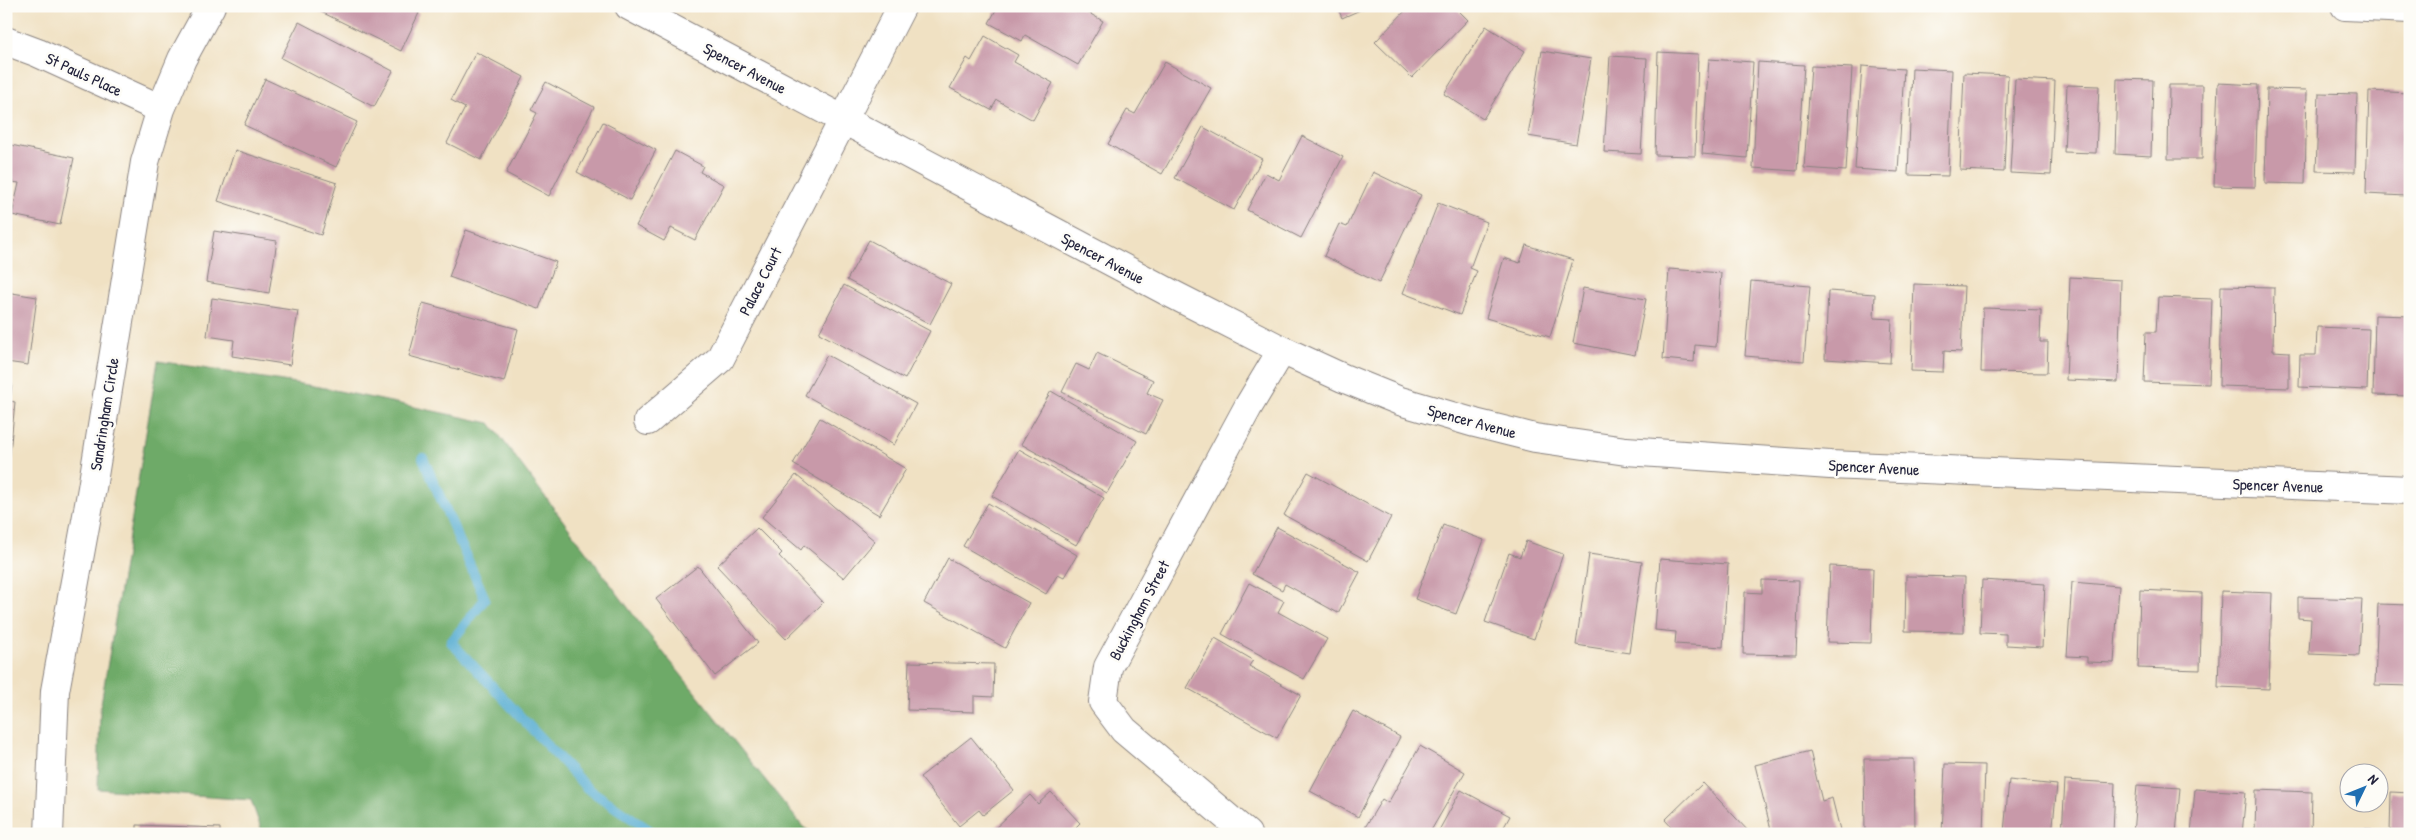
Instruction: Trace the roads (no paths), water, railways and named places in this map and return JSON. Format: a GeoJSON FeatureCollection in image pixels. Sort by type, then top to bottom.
{"type":"FeatureCollection","features":[{"type":"Feature","properties":{"kind":"street","name":"Sandringham Circle"},"geometry":{"type":"LineString","coordinates":[[49,834],[56,691],[92,488],[145,162],[161,109],[182,59],[211,6]]}},
{"type":"Feature","properties":{"kind":"street","name":"Spencer Avenue"},"geometry":{"type":"LineString","coordinates":[[629,6],[1165,291],[1282,350],[1342,378],[1400,401],[1465,420],[1536,438],[1626,452],[1830,465],[2410,490]]}},
{"type":"Feature","properties":{"kind":"street","name":"Palace Court"},"geometry":{"type":"LineString","coordinates":[[648,421],[720,359],[902,6]]}},
{"type":"Feature","properties":{"kind":"street"},"geometry":{"type":"LineString","coordinates":[[2345,6],[2410,9]]}},
{"type":"Feature","properties":{"kind":"street","name":"St Pauls Place"},"geometry":{"type":"LineString","coordinates":[[6,41],[38,53],[161,109]]}},
{"type":"Feature","properties":{"kind":"street","name":"Buckingham Street"},"geometry":{"type":"LineString","coordinates":[[1247,834],[1124,730],[1103,702],[1108,667],[1248,406],[1282,350]]}},
{"type":"Feature","properties":{"kind":"waterway"},"geometry":{"type":"LineString","coordinates":[[423,458],[485,599],[451,642],[587,788],[655,834]]}}]}
